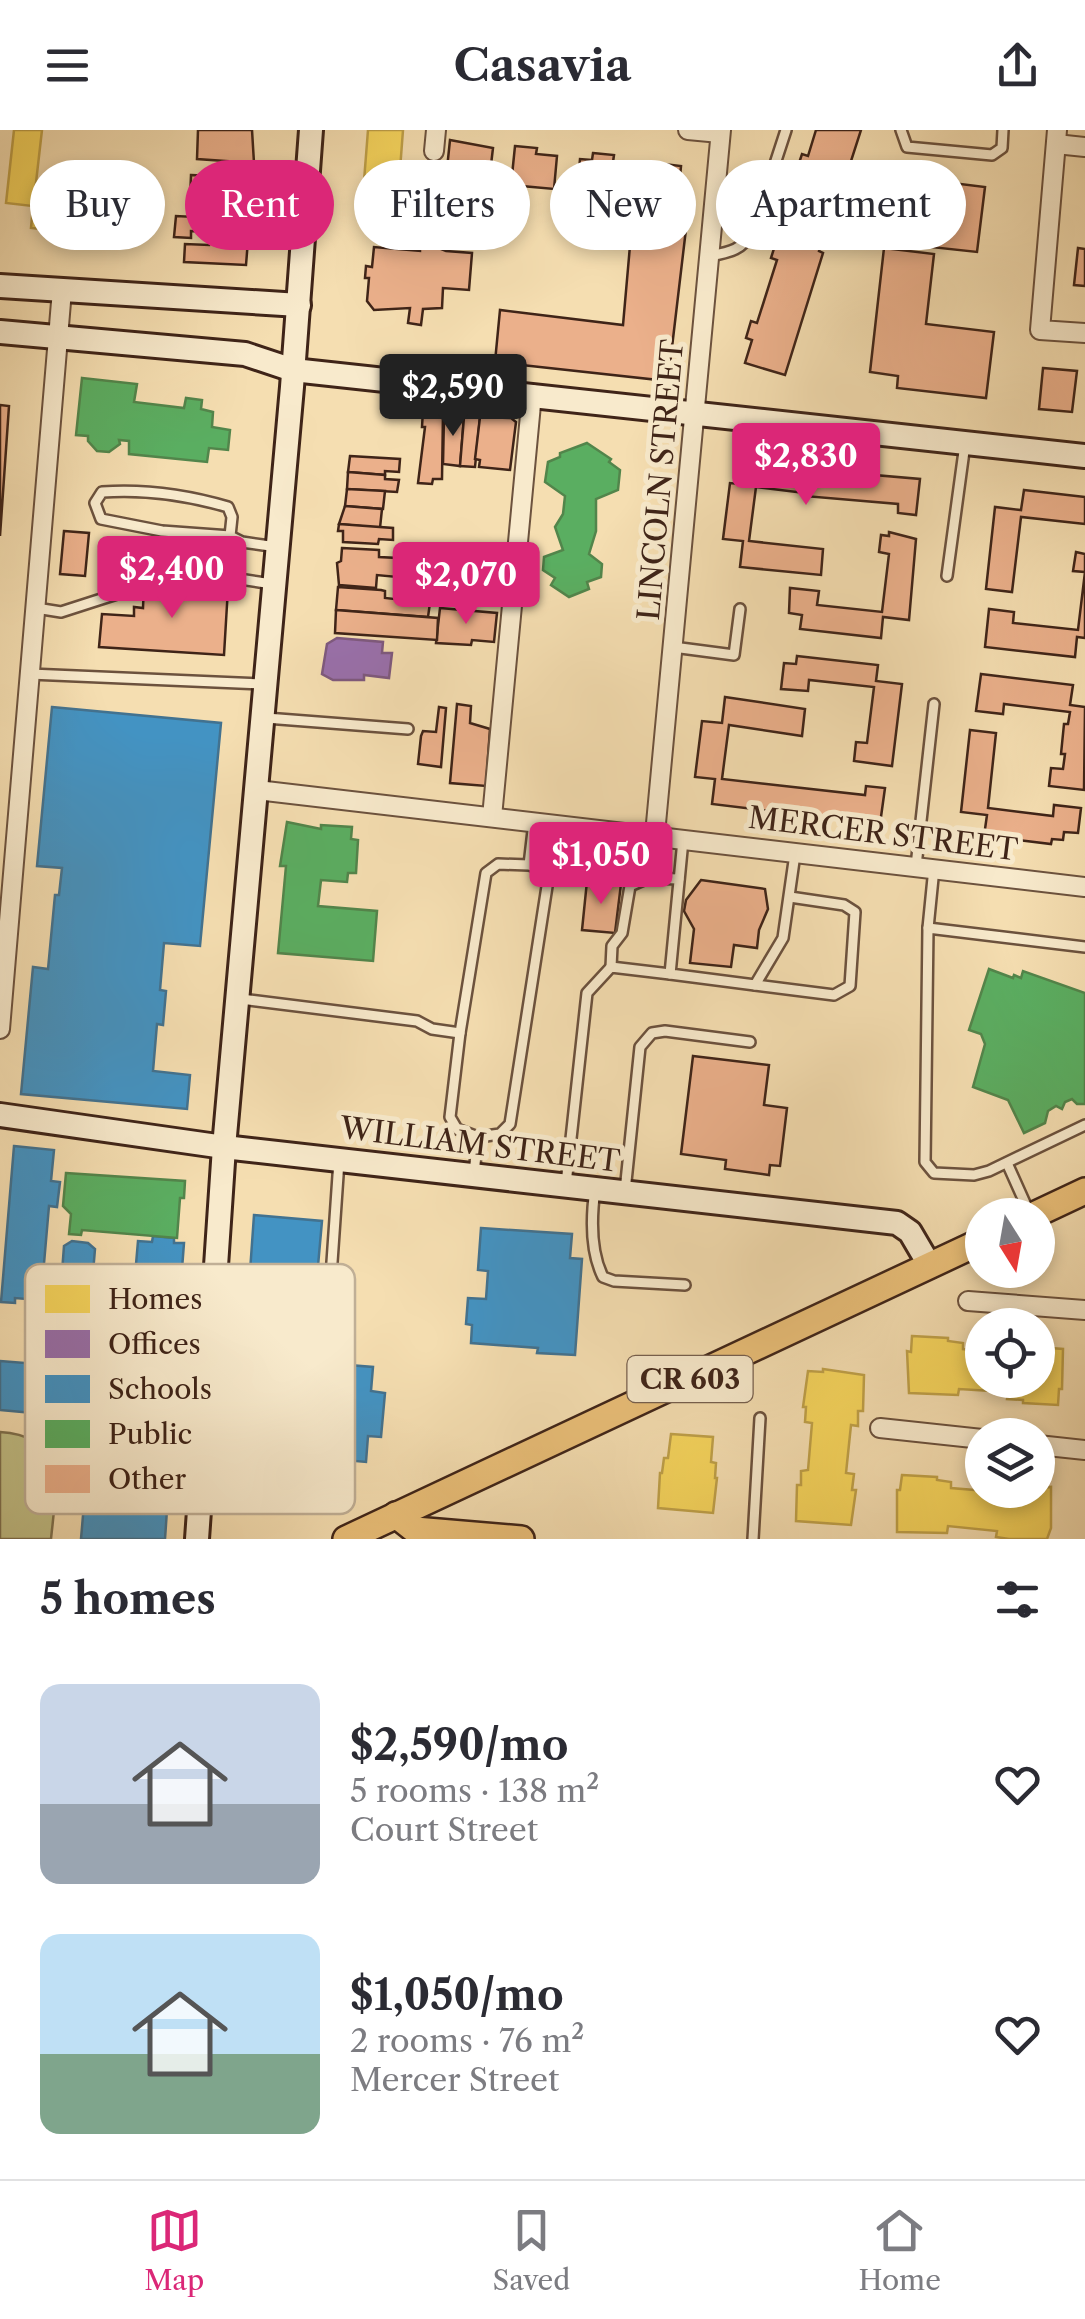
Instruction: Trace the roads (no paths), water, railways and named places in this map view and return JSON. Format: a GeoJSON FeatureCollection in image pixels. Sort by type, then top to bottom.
{"type":"FeatureCollection","features":[{"type":"Feature","properties":{"kind":"main road"},"geometry":{"type":"LineString","coordinates":[[1055,1204],[1085,1190]]}},
{"type":"Feature","properties":{"kind":"main road","name":"CR 603"},"geometry":{"type":"LineString","coordinates":[[396,1514],[965,1248]]}},
{"type":"Feature","properties":{"kind":"main road"},"geometry":{"type":"LineString","coordinates":[[346,1539],[396,1514],[415,1530],[521,1539]]}},
{"type":"Feature","properties":{"kind":"street"},"geometry":{"type":"LineString","coordinates":[[216,1264],[294,370],[311,130]]}},
{"type":"Feature","properties":{"kind":"street"},"geometry":{"type":"LineString","coordinates":[[434,152],[436,130]]}},
{"type":"Feature","properties":{"kind":"street"},"geometry":{"type":"LineString","coordinates":[[688,130],[721,132]]}},
{"type":"Feature","properties":{"kind":"street","name":"LINCOLN STREET"},"geometry":{"type":"LineString","coordinates":[[654,834],[721,132]]}},
{"type":"Feature","properties":{"kind":"street"},"geometry":{"type":"LineString","coordinates":[[1085,146],[1057,137],[1040,330],[1085,333]]}},
{"type":"Feature","properties":{"kind":"street"},"geometry":{"type":"LineString","coordinates":[[0,286],[299,304]]}},
{"type":"Feature","properties":{"kind":"street"},"geometry":{"type":"LineString","coordinates":[[0,1029],[62,290]]}},
{"type":"Feature","properties":{"kind":"street"},"geometry":{"type":"LineString","coordinates":[[0,332],[245,354],[294,370],[1085,456]]}},
{"type":"Feature","properties":{"kind":"street"},"geometry":{"type":"LineString","coordinates":[[492,817],[532,394]]}},
{"type":"Feature","properties":{"kind":"street","name":"MERCER STREET"},"geometry":{"type":"LineString","coordinates":[[257,790],[1085,887]]}},
{"type":"Feature","properties":{"kind":"street","name":"WILLIAM STREET"},"geometry":{"type":"LineString","coordinates":[[0,1115],[224,1146],[897,1223],[910,1232],[930,1266]]}},
{"type":"Feature","properties":{"kind":"street"},"geometry":{"type":"LineString","coordinates":[[968,1301],[1085,1310]]}},
{"type":"Feature","properties":{"kind":"street"},"geometry":{"type":"LineString","coordinates":[[880,1428],[965,1437]]}},
{"type":"Feature","properties":{"kind":"street"},"geometry":{"type":"LineString","coordinates":[[1055,1447],[1085,1450]]}},
{"type":"Feature","properties":{"kind":"street"},"geometry":{"type":"LineString","coordinates":[[198,1539],[200,1514]]}},
{"type":"Feature","properties":{"kind":"lane"},"geometry":{"type":"LineString","coordinates":[[710,256],[734,252],[746,244],[786,130]]}},
{"type":"Feature","properties":{"kind":"lane"},"geometry":{"type":"LineString","coordinates":[[901,130],[907,147],[992,155],[1002,148],[1003,130]]}},
{"type":"Feature","properties":{"kind":"lane"},"geometry":{"type":"LineString","coordinates":[[948,576],[966,442]]}},
{"type":"Feature","properties":{"kind":"lane"},"geometry":{"type":"LineString","coordinates":[[230,536],[232,517],[228,507],[202,500],[132,490],[102,492],[95,503],[101,519],[162,531],[230,536],[242,542],[278,547]]}},
{"type":"Feature","properties":{"kind":"lane"},"geometry":{"type":"LineString","coordinates":[[417,559],[516,566]]}},
{"type":"Feature","properties":{"kind":"lane"},"geometry":{"type":"LineString","coordinates":[[35,608],[61,612],[120,593],[136,568],[181,570],[275,584]]}},
{"type":"Feature","properties":{"kind":"lane"},"geometry":{"type":"LineString","coordinates":[[673,647],[734,655],[740,609]]}},
{"type":"Feature","properties":{"kind":"lane"},"geometry":{"type":"LineString","coordinates":[[30,674],[266,684]]}},
{"type":"Feature","properties":{"kind":"lane"},"geometry":{"type":"LineString","coordinates":[[934,704],[925,868],[926,1164],[934,1173],[974,1175],[1085,1126]]}},
{"type":"Feature","properties":{"kind":"lane"},"geometry":{"type":"LineString","coordinates":[[263,718],[408,730]]}},
{"type":"Feature","properties":{"kind":"lane"},"geometry":{"type":"LineString","coordinates":[[529,865],[534,822]]}},
{"type":"Feature","properties":{"kind":"lane"},"geometry":{"type":"LineString","coordinates":[[670,974],[683,838]]}},
{"type":"Feature","properties":{"kind":"lane"},"geometry":{"type":"LineString","coordinates":[[755,985],[783,938],[796,852]]}},
{"type":"Feature","properties":{"kind":"lane"},"geometry":{"type":"LineString","coordinates":[[498,864],[529,865],[543,870],[548,880],[510,1124],[500,1134],[478,1137],[457,1129],[451,1121],[460,1033],[486,873],[498,864]]}},
{"type":"Feature","properties":{"kind":"lane"},"geometry":{"type":"LineString","coordinates":[[566,1186],[587,993],[611,967],[612,946],[622,934],[630,886],[648,878],[679,879]]}},
{"type":"Feature","properties":{"kind":"lane"},"geometry":{"type":"LineString","coordinates":[[611,967],[834,995],[850,986],[855,912],[844,905],[790,897]]}},
{"type":"Feature","properties":{"kind":"lane"},"geometry":{"type":"LineString","coordinates":[[928,928],[1085,946]]}},
{"type":"Feature","properties":{"kind":"lane"},"geometry":{"type":"LineString","coordinates":[[240,998],[417,1021],[432,1029],[460,1033]]}},
{"type":"Feature","properties":{"kind":"lane"},"geometry":{"type":"LineString","coordinates":[[625,1193],[640,1047],[652,1033],[665,1030],[750,1042]]}},
{"type":"Feature","properties":{"kind":"lane"},"geometry":{"type":"LineString","coordinates":[[474,1174],[478,1137]]}},
{"type":"Feature","properties":{"kind":"lane"},"geometry":{"type":"LineString","coordinates":[[332,1264],[339,1158]]}},
{"type":"Feature","properties":{"kind":"lane"},"geometry":{"type":"LineString","coordinates":[[1006,1163],[1024,1198]]}},
{"type":"Feature","properties":{"kind":"lane"},"geometry":{"type":"LineString","coordinates":[[595,1189],[592,1213],[596,1262],[603,1277],[685,1285]]}},
{"type":"Feature","properties":{"kind":"lane"},"geometry":{"type":"LineString","coordinates":[[753,1539],[760,1418]]}}]}
